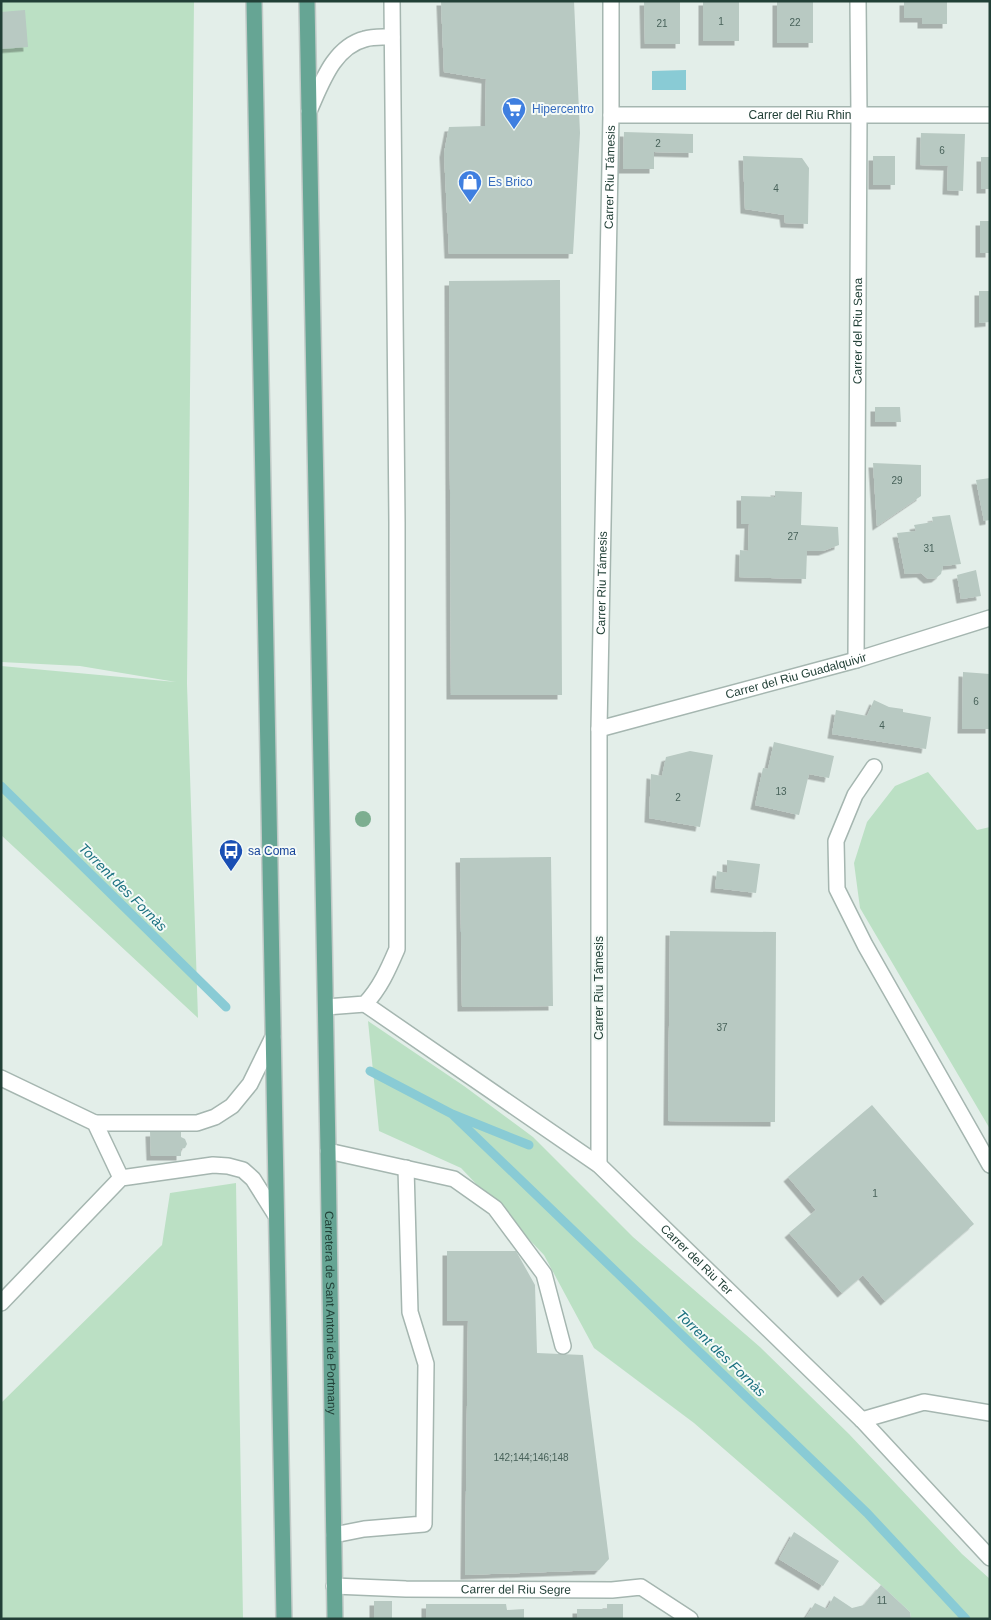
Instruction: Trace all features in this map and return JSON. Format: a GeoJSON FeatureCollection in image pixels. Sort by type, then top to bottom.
{"type":"FeatureCollection","features":[{"type":"Feature","properties":{"kind":"main road"},"geometry":{"type":"LineString","coordinates":[[254,1],[284,1619]]}},
{"type":"Feature","properties":{"kind":"main road","name":"Carretera de Sant Antoni de Portmany"},"geometry":{"type":"LineString","coordinates":[[307,1],[326,1007],[335,1619]]}},
{"type":"Feature","properties":{"kind":"street"},"geometry":{"type":"LineString","coordinates":[[326,1007],[366,1004],[375,994],[385,977],[396,949],[397,522],[392,1]]}},
{"type":"Feature","properties":{"kind":"street","name":"Carrer Riu Támesis"},"geometry":{"type":"LineString","coordinates":[[599,1165],[599,729],[612,1]]}},
{"type":"Feature","properties":{"kind":"street","name":"Carrer del Riu Sena"},"geometry":{"type":"LineString","coordinates":[[856,660],[858,1]]}},
{"type":"Feature","properties":{"kind":"street"},"geometry":{"type":"LineString","coordinates":[[309,112],[331,66],[349,45],[367,38],[392,37]]}},
{"type":"Feature","properties":{"kind":"street","name":"Carrer del Riu Rhin"},"geometry":{"type":"LineString","coordinates":[[611,115],[990,115]]}},
{"type":"Feature","properties":{"kind":"street","name":"Carrer del Riu Guadalquivir"},"geometry":{"type":"LineString","coordinates":[[599,729],[856,660],[990,618]]}},
{"type":"Feature","properties":{"kind":"street"},"geometry":{"type":"LineString","coordinates":[[874,767],[855,795],[836,842],[837,890],[865,945],[990,1165]]}},
{"type":"Feature","properties":{"kind":"street","name":"Carrer del Riu Ter"},"geometry":{"type":"LineString","coordinates":[[366,1004],[599,1165],[862,1420],[990,1558]]}},
{"type":"Feature","properties":{"kind":"street"},"geometry":{"type":"LineString","coordinates":[[1,1078],[95,1123],[197,1123],[215,1117],[232,1106],[250,1084],[273,1037]]}},
{"type":"Feature","properties":{"kind":"street"},"geometry":{"type":"LineString","coordinates":[[95,1123],[121,1178]]}},
{"type":"Feature","properties":{"kind":"street"},"geometry":{"type":"LineString","coordinates":[[328,1151],[454,1179],[495,1208],[544,1274],[562,1346]]}},
{"type":"Feature","properties":{"kind":"street"},"geometry":{"type":"LineString","coordinates":[[1,1303],[121,1178],[213,1165],[228,1166],[243,1170],[253,1179],[275,1214]]}},
{"type":"Feature","properties":{"kind":"street"},"geometry":{"type":"LineString","coordinates":[[334,1535],[364,1529],[424,1524],[426,1364],[410,1312],[406,1168]]}},
{"type":"Feature","properties":{"kind":"street"},"geometry":{"type":"LineString","coordinates":[[862,1420],[924,1402],[990,1413]]}},
{"type":"Feature","properties":{"kind":"street","name":"Carrer del Riu Segre"},"geometry":{"type":"LineString","coordinates":[[334,1586],[406,1590],[612,1590],[641,1587],[690,1619]]}},
{"type":"Feature","properties":{"kind":"green space"},"geometry":{"type":"Polygon","coordinates":[[[1,1],[194,1],[187,684],[198,1018],[1,835],[1,666],[176,682],[80,666],[1,662],[1,1]]]}},
{"type":"Feature","properties":{"kind":"green space"},"geometry":{"type":"Polygon","coordinates":[[[928,772],[977,830],[990,827],[990,1129],[860,908],[854,863],[867,822],[895,786],[928,772]]]}},
{"type":"Feature","properties":{"kind":"green space"},"geometry":{"type":"Polygon","coordinates":[[[368,1021],[464,1086],[533,1137],[633,1237],[760,1347],[849,1434],[962,1554],[990,1579],[990,1619],[911,1619],[910,1612],[881,1585],[694,1423],[594,1348],[544,1255],[461,1168],[379,1131],[368,1021]]]}},
{"type":"Feature","properties":{"kind":"green space"},"geometry":{"type":"Polygon","coordinates":[[[236,1183],[243,1619],[1,1619],[1,1403],[162,1245],[170,1193],[236,1183]]]}},
{"type":"Feature","properties":{"kind":"water"},"geometry":{"type":"Polygon","coordinates":[[[686,70],[686,90],[652,90],[652,71],[686,70]]]}},
{"type":"Feature","properties":{"kind":"building","name":"Hipercentro"},"geometry":{"type":"Polygon","coordinates":[[[441,1],[574,1],[580,133],[573,254],[449,254],[444,153],[449,127],[485,126],[486,79],[444,72],[441,1]]]}},
{"type":"Feature","properties":{"kind":"building"},"geometry":{"type":"Polygon","coordinates":[[[644,1],[680,1],[680,44],[645,44],[644,1]]]}},
{"type":"Feature","properties":{"kind":"building"},"geometry":{"type":"Polygon","coordinates":[[[703,1],[739,1],[739,41],[703,41],[703,1]]]}},
{"type":"Feature","properties":{"kind":"building"},"geometry":{"type":"Polygon","coordinates":[[[777,1],[813,1],[813,43],[777,43],[777,1]]]}},
{"type":"Feature","properties":{"kind":"building"},"geometry":{"type":"Polygon","coordinates":[[[904,1],[947,1],[947,24],[922,24],[922,18],[904,18],[904,1]]]}},
{"type":"Feature","properties":{"kind":"building"},"geometry":{"type":"Polygon","coordinates":[[[25,10],[28,47],[1,49],[1,12],[25,10]]]}},
{"type":"Feature","properties":{"kind":"building"},"geometry":{"type":"Polygon","coordinates":[[[624,132],[693,134],[693,153],[654,152],[654,169],[623,169],[624,132]]]}},
{"type":"Feature","properties":{"kind":"building"},"geometry":{"type":"Polygon","coordinates":[[[921,133],[965,134],[963,191],[947,190],[948,166],[920,165],[921,133]]]}},
{"type":"Feature","properties":{"kind":"building"},"geometry":{"type":"Polygon","coordinates":[[[743,156],[802,158],[809,168],[808,224],[785,223],[784,215],[745,209],[743,156]]]}},
{"type":"Feature","properties":{"kind":"building"},"geometry":{"type":"Polygon","coordinates":[[[873,156],[895,156],[895,185],[873,185],[873,156]]]}},
{"type":"Feature","properties":{"kind":"building"},"geometry":{"type":"Polygon","coordinates":[[[981,157],[990,157],[990,189],[981,189],[981,157]]]}},
{"type":"Feature","properties":{"kind":"building"},"geometry":{"type":"Polygon","coordinates":[[[980,221],[990,221],[990,253],[980,253],[980,221]]]}},
{"type":"Feature","properties":{"kind":"building"},"geometry":{"type":"Polygon","coordinates":[[[560,280],[562,695],[451,695],[449,281],[560,280]]]}},
{"type":"Feature","properties":{"kind":"building"},"geometry":{"type":"Polygon","coordinates":[[[979,291],[990,291],[990,322],[979,323],[979,291]]]}},
{"type":"Feature","properties":{"kind":"building"},"geometry":{"type":"Polygon","coordinates":[[[875,407],[900,407],[901,422],[875,422],[875,407]]]}},
{"type":"Feature","properties":{"kind":"building"},"geometry":{"type":"Polygon","coordinates":[[[873,463],[921,465],[921,496],[877,526],[873,463]]]}},
{"type":"Feature","properties":{"kind":"building"},"geometry":{"type":"Polygon","coordinates":[[[990,478],[990,520],[984,521],[976,480],[990,478]]]}},
{"type":"Feature","properties":{"kind":"building"},"geometry":{"type":"Polygon","coordinates":[[[775,491],[802,492],[801,525],[838,527],[839,545],[823,551],[807,551],[806,579],[739,577],[740,550],[748,551],[749,524],[741,524],[741,496],[775,497],[775,491]]]}},
{"type":"Feature","properties":{"kind":"building"},"geometry":{"type":"Polygon","coordinates":[[[950,515],[961,564],[943,566],[941,574],[936,578],[928,579],[921,573],[905,574],[897,533],[916,531],[914,525],[933,522],[932,517],[950,515]]]}},
{"type":"Feature","properties":{"kind":"building"},"geometry":{"type":"Polygon","coordinates":[[[976,570],[981,596],[961,599],[957,575],[976,570]]]}},
{"type":"Feature","properties":{"kind":"building"},"geometry":{"type":"Polygon","coordinates":[[[963,672],[990,674],[990,729],[962,729],[963,672]]]}},
{"type":"Feature","properties":{"kind":"building"},"geometry":{"type":"Polygon","coordinates":[[[874,700],[889,707],[903,709],[903,712],[931,717],[926,749],[832,734],[836,710],[867,716],[874,700]]]}},
{"type":"Feature","properties":{"kind":"building"},"geometry":{"type":"Polygon","coordinates":[[[774,742],[834,756],[829,778],[809,774],[799,815],[755,805],[763,768],[768,769],[774,742]]]}},
{"type":"Feature","properties":{"kind":"building"},"geometry":{"type":"Polygon","coordinates":[[[690,751],[713,755],[700,827],[649,818],[651,774],[662,776],[666,757],[690,751]]]}},
{"type":"Feature","properties":{"kind":"building"},"geometry":{"type":"Polygon","coordinates":[[[551,857],[553,1006],[462,1007],[460,858],[551,857]]]}},
{"type":"Feature","properties":{"kind":"building"},"geometry":{"type":"Polygon","coordinates":[[[727,860],[760,864],[756,893],[715,888],[717,871],[727,873],[727,860]]]}},
{"type":"Feature","properties":{"kind":"building"},"geometry":{"type":"Polygon","coordinates":[[[670,931],[776,932],[775,1122],[668,1121],[670,931]]]}},
{"type":"Feature","properties":{"kind":"building"},"geometry":{"type":"Polygon","coordinates":[[[872,1105],[974,1224],[885,1301],[863,1275],[842,1293],[789,1233],[816,1210],[788,1177],[872,1105]]]}},
{"type":"Feature","properties":{"kind":"building"},"geometry":{"type":"Polygon","coordinates":[[[181,1131],[181,1137],[185,1139],[187,1144],[185,1148],[181,1149],[181,1156],[151,1156],[150,1132],[181,1131]]]}},
{"type":"Feature","properties":{"kind":"building"},"geometry":{"type":"Polygon","coordinates":[[[447,1251],[516,1251],[535,1285],[537,1353],[583,1355],[609,1559],[599,1570],[465,1575],[468,1321],[447,1321],[447,1251]]]}},
{"type":"Feature","properties":{"kind":"building"},"geometry":{"type":"Polygon","coordinates":[[[794,1532],[839,1561],[823,1586],[779,1559],[794,1532]]]}},
{"type":"Feature","properties":{"kind":"building"},"geometry":{"type":"Polygon","coordinates":[[[881,1585],[910,1612],[911,1619],[805,1619],[815,1603],[827,1609],[834,1596],[852,1608],[864,1605],[881,1585]]]}},
{"type":"Feature","properties":{"kind":"building"},"geometry":{"type":"Polygon","coordinates":[[[374,1601],[392,1601],[392,1619],[374,1619],[374,1601]]]}},
{"type":"Feature","properties":{"kind":"building"},"geometry":{"type":"Polygon","coordinates":[[[426,1604],[506,1604],[507,1610],[524,1609],[524,1619],[426,1619],[426,1604]]]}},
{"type":"Feature","properties":{"kind":"building"},"geometry":{"type":"Polygon","coordinates":[[[607,1604],[623,1604],[623,1619],[577,1619],[577,1609],[607,1609],[607,1604]]]}},
{"type":"Feature","properties":{"kind":"waterway","name":"Torrent des Fornàs"},"geometry":{"type":"LineString","coordinates":[[1,786],[226,1007]]}},
{"type":"Feature","properties":{"kind":"waterway","name":"Torrent des Fornàs"},"geometry":{"type":"LineString","coordinates":[[370,1071],[452,1114],[529,1145]]}},
{"type":"Feature","properties":{"kind":"waterway","name":"Torrent des Fornàs"},"geometry":{"type":"LineString","coordinates":[[452,1114],[867,1513],[966,1619]]}},
{"type":"Feature","properties":{"kind":"place","name":"Hipercentro"},"geometry":{"type":"Point","coordinates":[514,130]}},
{"type":"Feature","properties":{"kind":"place","name":"Es Brico"},"geometry":{"type":"Point","coordinates":[470,203]}},
{"type":"Feature","properties":{"kind":"place","name":"sa Coma"},"geometry":{"type":"Point","coordinates":[231,872]}}]}
